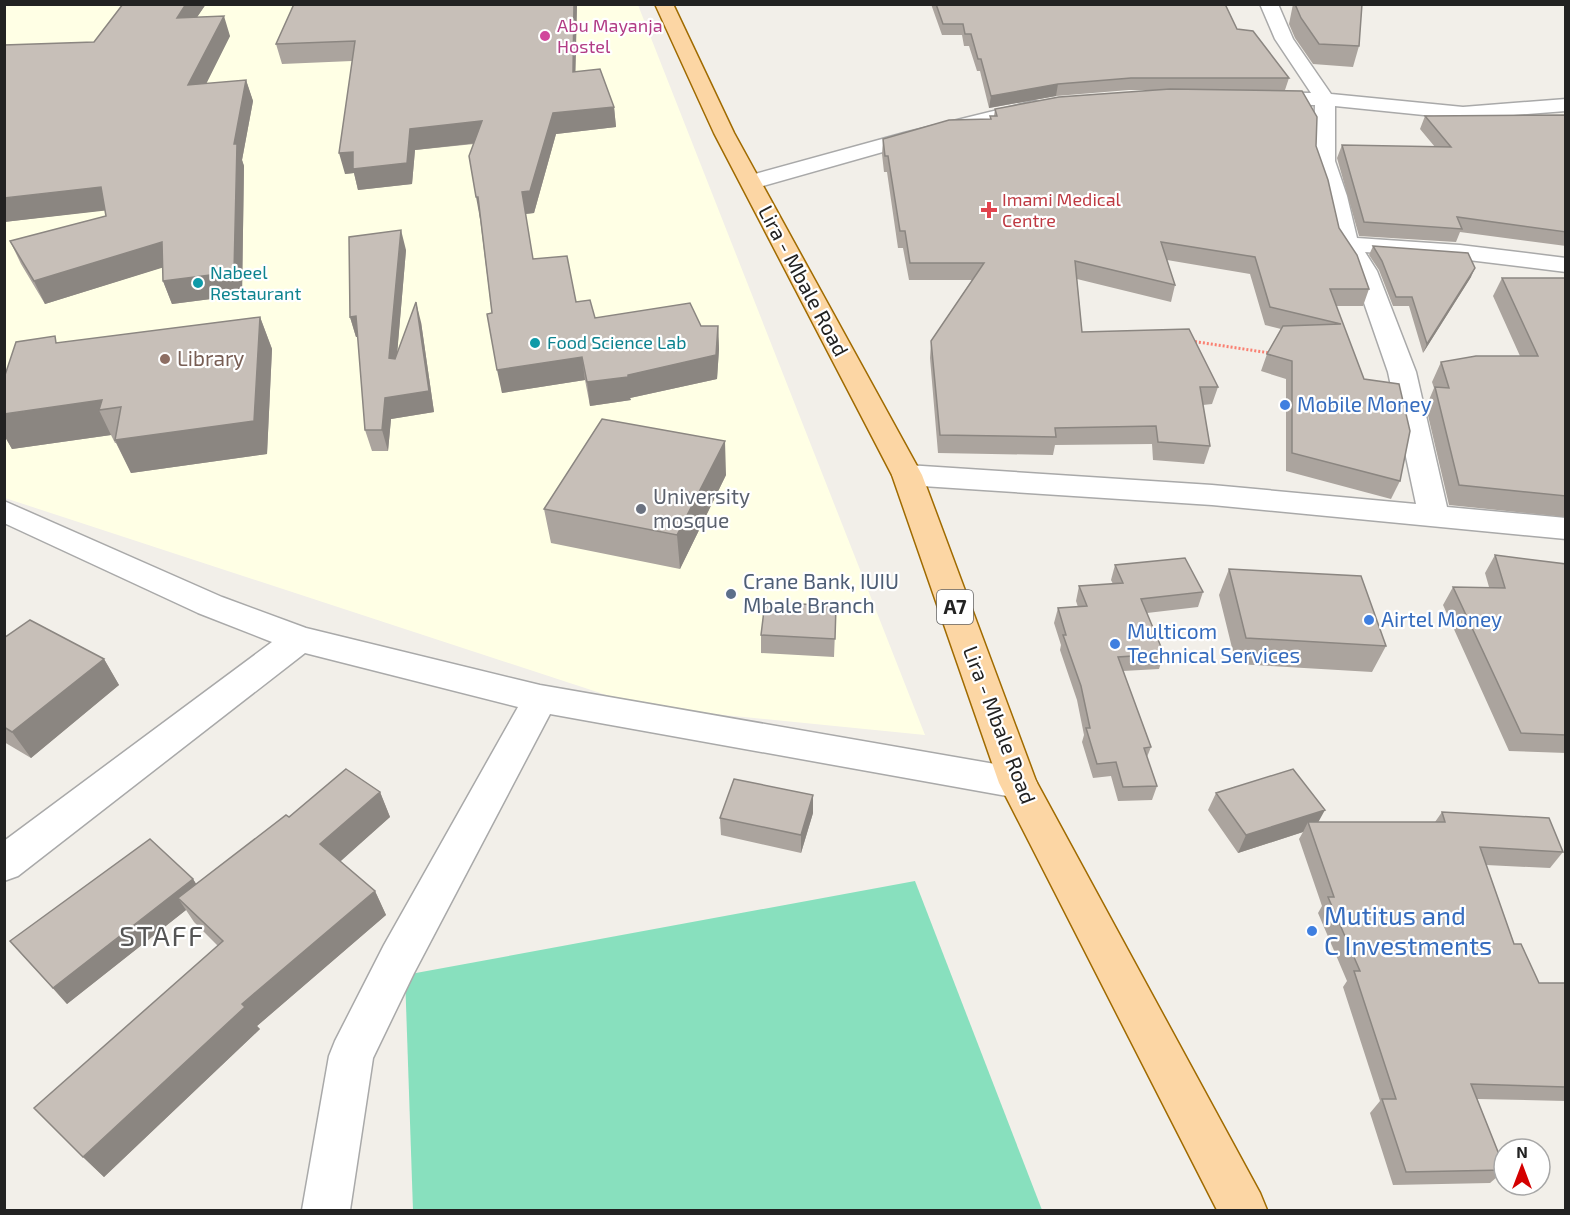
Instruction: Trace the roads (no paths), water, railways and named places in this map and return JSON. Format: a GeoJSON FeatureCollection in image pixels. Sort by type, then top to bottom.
{"type":"FeatureCollection","features":[{"type":"Feature","properties":{"kind":"main road","name":"Lira - Mbale Road"},"geometry":{"type":"LineString","coordinates":[[664,4],[724,133],[907,475],[1018,783],[1243,1210]]}},
{"type":"Feature","properties":{"kind":"street"},"geometry":{"type":"LineString","coordinates":[[1269,4],[1284,39],[1325,99],[1324,160],[1336,196],[1347,244],[1365,271],[1402,372],[1434,516]]}},
{"type":"Feature","properties":{"kind":"street"},"geometry":{"type":"LineString","coordinates":[[1245,98],[1325,99],[1463,113],[1566,105]]}},
{"type":"Feature","properties":{"kind":"street"},"geometry":{"type":"LineString","coordinates":[[752,183],[911,137],[1021,110],[1057,104]]}},
{"type":"Feature","properties":{"kind":"street"},"geometry":{"type":"LineString","coordinates":[[1347,244],[1460,252],[1566,265]]}},
{"type":"Feature","properties":{"kind":"street"},"geometry":{"type":"LineString","coordinates":[[907,475],[1212,495],[1566,529]]}},
{"type":"Feature","properties":{"kind":"street"},"geometry":{"type":"LineString","coordinates":[[4,511],[210,605],[300,639],[540,699],[1018,783]]}},
{"type":"Feature","properties":{"kind":"street"},"geometry":{"type":"LineString","coordinates":[[4,864],[300,639]]}},
{"type":"Feature","properties":{"kind":"street"},"geometry":{"type":"LineString","coordinates":[[326,1210],[351,1056],[404,950],[540,699]]}},
{"type":"Feature","properties":{"kind":"place","name":"Abu Mayanja Hostel"},"geometry":{"type":"Point","coordinates":[545,36]}},
{"type":"Feature","properties":{"kind":"place","name":"Imami Medical Centre"},"geometry":{"type":"Point","coordinates":[989,210]}},
{"type":"Feature","properties":{"kind":"place","name":"Nabeel Restaurant"},"geometry":{"type":"Point","coordinates":[198,283]}},
{"type":"Feature","properties":{"kind":"place","name":"Food Science Lab"},"geometry":{"type":"Point","coordinates":[535,343]}},
{"type":"Feature","properties":{"kind":"place","name":"Library"},"geometry":{"type":"Point","coordinates":[165,359]}},
{"type":"Feature","properties":{"kind":"place","name":"Mobile Money"},"geometry":{"type":"Point","coordinates":[1285,405]}},
{"type":"Feature","properties":{"kind":"place","name":"University mosque"},"geometry":{"type":"Point","coordinates":[641,509]}},
{"type":"Feature","properties":{"kind":"place","name":"Crane Bank, IUIU Mbale Branch"},"geometry":{"type":"Point","coordinates":[731,594]}},
{"type":"Feature","properties":{"kind":"place","name":"Airtel Money"},"geometry":{"type":"Point","coordinates":[1369,620]}},
{"type":"Feature","properties":{"kind":"place","name":"Multicom Technical Services"},"geometry":{"type":"Point","coordinates":[1115,644]}},
{"type":"Feature","properties":{"kind":"place","name":"Mutitus and C Investments"},"geometry":{"type":"Point","coordinates":[1312,931]}},
{"type":"Feature","properties":{"kind":"district","name":"STAFF"},"geometry":{"type":"Point","coordinates":[162,936]}}]}
